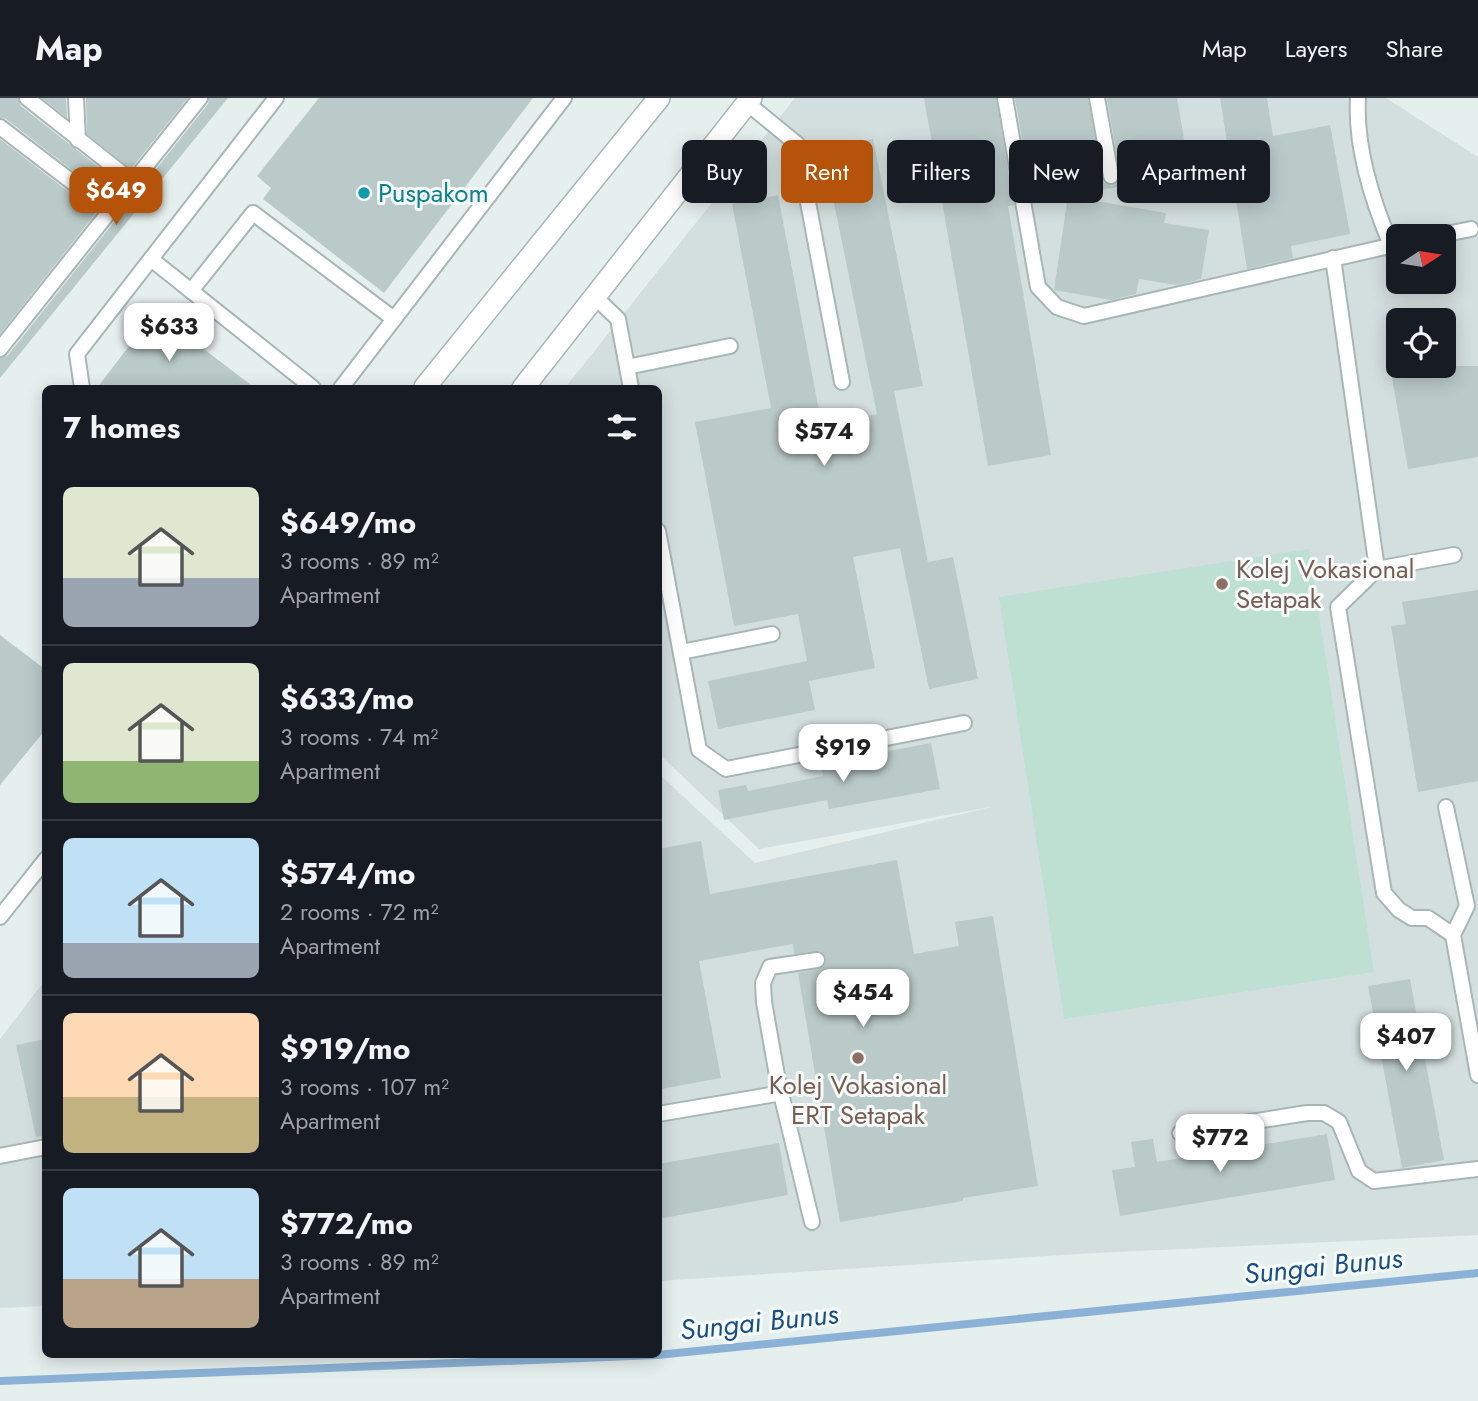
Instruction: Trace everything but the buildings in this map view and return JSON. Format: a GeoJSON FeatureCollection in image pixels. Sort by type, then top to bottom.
{"type":"FeatureCollection","features":[{"type":"Feature","properties":{"kind":"street"},"geometry":{"type":"LineString","coordinates":[[427,385],[659,98]]}},
{"type":"Feature","properties":{"kind":"street"},"geometry":{"type":"LineString","coordinates":[[525,385],[749,100]]}},
{"type":"Feature","properties":{"kind":"lane"},"geometry":{"type":"LineString","coordinates":[[27,98],[133,182]]}},
{"type":"Feature","properties":{"kind":"lane"},"geometry":{"type":"LineString","coordinates":[[76,98],[78,140]]}},
{"type":"Feature","properties":{"kind":"lane"},"geometry":{"type":"LineString","coordinates":[[0,349],[200,98]]}},
{"type":"Feature","properties":{"kind":"lane"},"geometry":{"type":"LineString","coordinates":[[82,385],[77,354],[276,98]]}},
{"type":"Feature","properties":{"kind":"lane"},"geometry":{"type":"LineString","coordinates":[[343,385],[564,98]]}},
{"type":"Feature","properties":{"kind":"lane"},"geometry":{"type":"LineString","coordinates":[[1005,98],[1038,287],[1057,307],[1084,316],[1386,246]]}},
{"type":"Feature","properties":{"kind":"lane"},"geometry":{"type":"LineString","coordinates":[[1097,98],[1111,176]]}},
{"type":"Feature","properties":{"kind":"lane"},"geometry":{"type":"LineString","coordinates":[[1359,98],[1357,120],[1366,169],[1380,219],[1386,230]]}},
{"type":"Feature","properties":{"kind":"lane"},"geometry":{"type":"LineString","coordinates":[[749,100],[797,144],[842,382]]}},
{"type":"Feature","properties":{"kind":"lane"},"geometry":{"type":"LineString","coordinates":[[0,127],[110,211]]}},
{"type":"Feature","properties":{"kind":"lane"},"geometry":{"type":"LineString","coordinates":[[191,291],[253,213],[394,319]]}},
{"type":"Feature","properties":{"kind":"lane"},"geometry":{"type":"LineString","coordinates":[[1456,232],[1471,229]]}},
{"type":"Feature","properties":{"kind":"lane"},"geometry":{"type":"LineString","coordinates":[[1333,258],[1377,569]]}},
{"type":"Feature","properties":{"kind":"lane"},"geometry":{"type":"LineString","coordinates":[[151,259],[309,385]]}},
{"type":"Feature","properties":{"kind":"lane"},"geometry":{"type":"LineString","coordinates":[[595,297],[618,319],[630,385]]}},
{"type":"Feature","properties":{"kind":"lane"},"geometry":{"type":"LineString","coordinates":[[627,367],[730,346]]}},
{"type":"Feature","properties":{"kind":"lane"},"geometry":{"type":"LineString","coordinates":[[662,552],[699,750],[726,769],[964,723]]}},
{"type":"Feature","properties":{"kind":"lane"},"geometry":{"type":"LineString","coordinates":[[1453,934],[1428,918],[1412,918],[1399,910],[1384,893],[1338,607],[1377,569],[1454,555]]}},
{"type":"Feature","properties":{"kind":"lane"},"geometry":{"type":"LineString","coordinates":[[681,652],[772,634]]}},
{"type":"Feature","properties":{"kind":"lane"},"geometry":{"type":"LineString","coordinates":[[1446,807],[1466,906],[1453,934],[1478,1075]]}},
{"type":"Feature","properties":{"kind":"lane"},"geometry":{"type":"LineString","coordinates":[[0,917],[42,864]]}},
{"type":"Feature","properties":{"kind":"lane"},"geometry":{"type":"LineString","coordinates":[[812,1222],[766,1015],[763,983],[770,967],[817,960]]}},
{"type":"Feature","properties":{"kind":"lane"},"geometry":{"type":"LineString","coordinates":[[662,1113],[782,1093]]}},
{"type":"Feature","properties":{"kind":"lane"},"geometry":{"type":"LineString","coordinates":[[1180,1133],[1324,1112],[1339,1122],[1359,1171],[1374,1181],[1478,1169]]}},
{"type":"Feature","properties":{"kind":"lane"},"geometry":{"type":"LineString","coordinates":[[0,1156],[42,1148]]}},
{"type":"Feature","properties":{"kind":"shaded area"},"geometry":{"type":"Polygon","coordinates":[[[795,98],[1386,98],[1478,157],[1478,1235],[1096,1253],[662,1281],[662,777],[755,863],[991,807],[759,849],[662,757],[662,385],[567,385],[712,203],[767,203],[767,140],[762,140],[795,98]]]}},
{"type":"Feature","properties":{"kind":"shaded area"},"geometry":{"type":"Polygon","coordinates":[[[42,984],[42,1306],[0,1308],[0,1039],[42,984]]]}},
{"type":"Feature","properties":{"kind":"green space"},"geometry":{"type":"Polygon","coordinates":[[[1309,549],[1374,972],[1064,1019],[999,597],[1309,549]]]}},
{"type":"Feature","properties":{"kind":"waterway","name":"Sungai Bunus"},"geometry":{"type":"LineString","coordinates":[[662,1355],[1478,1273]]}},
{"type":"Feature","properties":{"kind":"waterway","name":"Sungai Bunus"},"geometry":{"type":"LineString","coordinates":[[0,1381],[581,1358]]}},
{"type":"Feature","properties":{"kind":"place","name":"Puspakom"},"geometry":{"type":"Point","coordinates":[364,193]}},
{"type":"Feature","properties":{"kind":"place","name":"Kolej Vokasional Setapak"},"geometry":{"type":"Point","coordinates":[1222,584]}},
{"type":"Feature","properties":{"kind":"place","name":"Kolej Vokasional ERT Setapak"},"geometry":{"type":"Point","coordinates":[858,1058]}}]}
